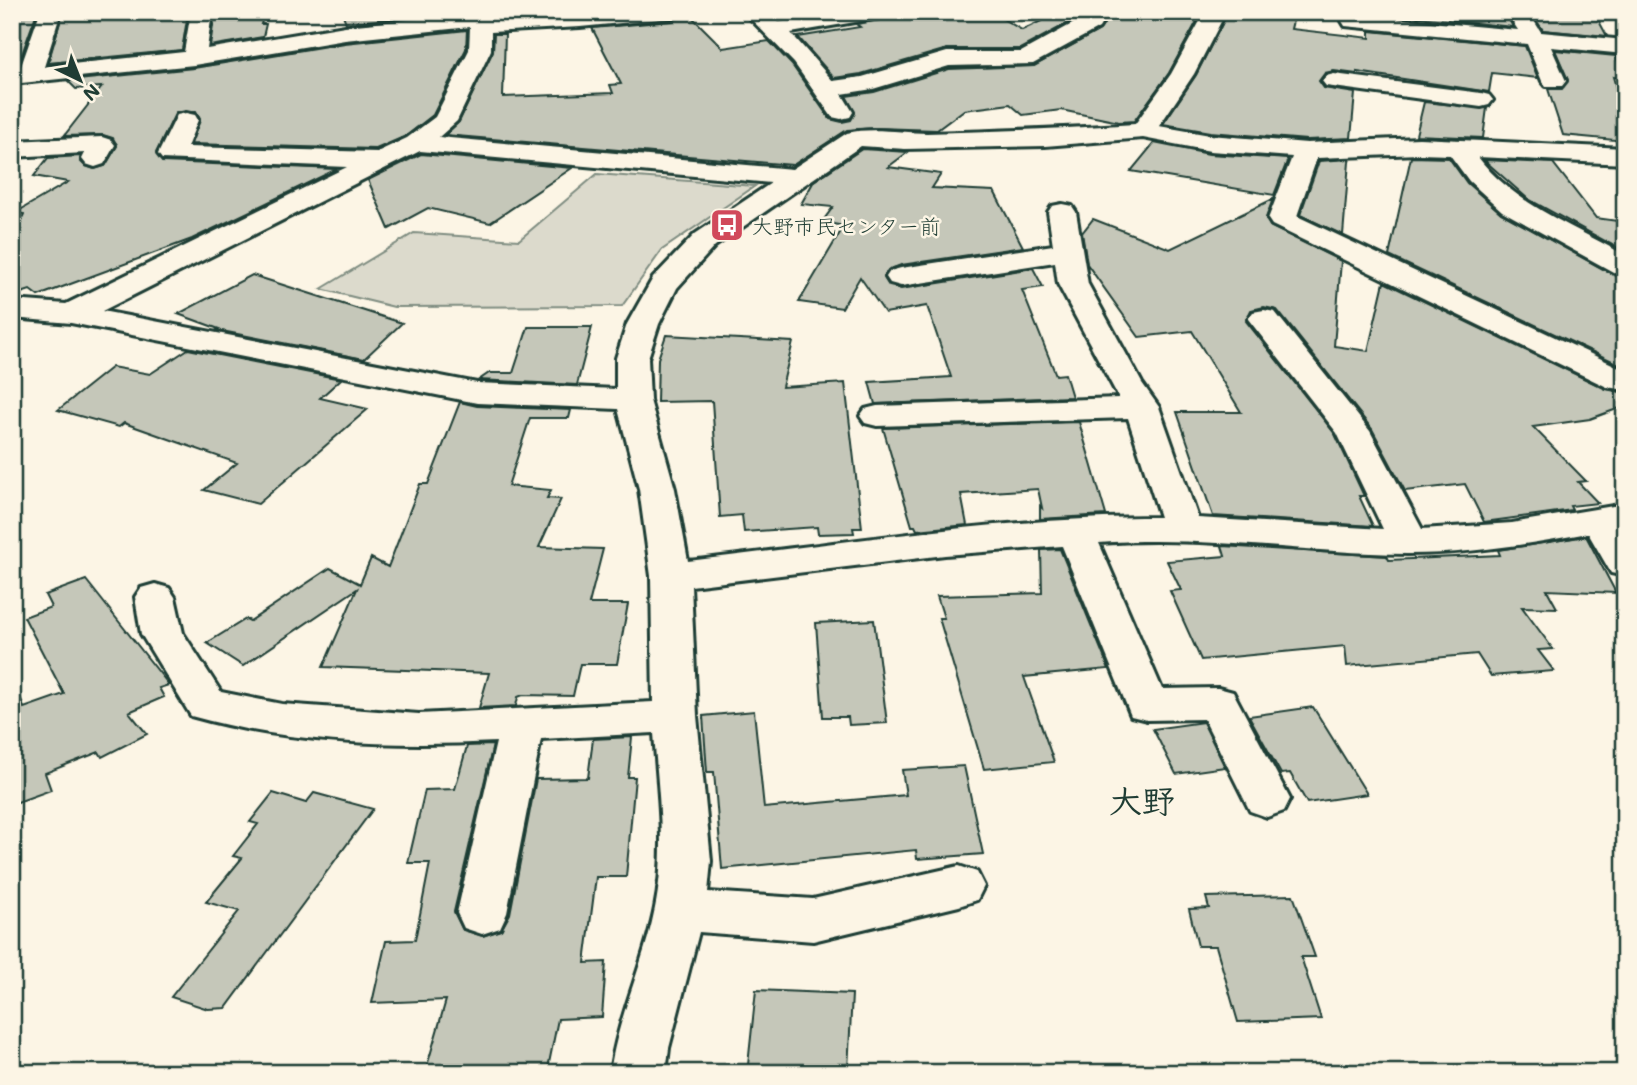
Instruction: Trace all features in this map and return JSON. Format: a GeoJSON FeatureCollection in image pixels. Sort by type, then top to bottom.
{"type":"FeatureCollection","features":[{"type":"Feature","properties":{"kind":"street"},"geometry":{"type":"LineString","coordinates":[[21,76],[51,12]]}},
{"type":"Feature","properties":{"kind":"street"},"geometry":{"type":"LineString","coordinates":[[194,58],[202,12]]}},
{"type":"Feature","properties":{"kind":"street"},"geometry":{"type":"LineString","coordinates":[[21,76],[194,58],[345,33],[481,19],[580,21],[672,12]]}},
{"type":"Feature","properties":{"kind":"street"},"geometry":{"type":"LineString","coordinates":[[754,12],[808,62],[828,89],[856,138]]}},
{"type":"Feature","properties":{"kind":"street"},"geometry":{"type":"LineString","coordinates":[[775,29],[878,12]]}},
{"type":"Feature","properties":{"kind":"street"},"geometry":{"type":"LineString","coordinates":[[1143,131],[1185,71],[1216,12]]}},
{"type":"Feature","properties":{"kind":"street"},"geometry":{"type":"LineString","coordinates":[[1517,12],[1543,51],[1554,81]]}},
{"type":"Feature","properties":{"kind":"street"},"geometry":{"type":"LineString","coordinates":[[71,314],[416,143],[445,121],[480,50],[481,19]]}},
{"type":"Feature","properties":{"kind":"street"},"geometry":{"type":"LineString","coordinates":[[1353,21],[1625,47]]}},
{"type":"Feature","properties":{"kind":"street"},"geometry":{"type":"LineString","coordinates":[[828,89],[865,84],[947,59],[1025,60],[1091,23]]}},
{"type":"Feature","properties":{"kind":"street"},"geometry":{"type":"LineString","coordinates":[[1334,81],[1394,118],[1458,148],[1625,156]]}},
{"type":"Feature","properties":{"kind":"street"},"geometry":{"type":"LineString","coordinates":[[638,1073],[642,1048],[680,910],[687,861],[675,716],[671,576],[657,489],[632,400],[632,358],[643,324],[664,284],[705,240],[856,138],[905,141],[1045,138],[1143,131],[1210,143],[1307,151],[1394,118],[1481,100]]}},
{"type":"Feature","properties":{"kind":"street"},"geometry":{"type":"LineString","coordinates":[[186,120],[171,154],[383,160]]}},
{"type":"Feature","properties":{"kind":"street"},"geometry":{"type":"LineString","coordinates":[[416,143],[800,178]]}},
{"type":"Feature","properties":{"kind":"street"},"geometry":{"type":"LineString","coordinates":[[12,149],[102,145],[95,159]]}},
{"type":"Feature","properties":{"kind":"street"},"geometry":{"type":"LineString","coordinates":[[1458,148],[1478,175],[1512,205],[1625,267]]}},
{"type":"Feature","properties":{"kind":"street"},"geometry":{"type":"LineString","coordinates":[[1307,151],[1282,219],[1619,380],[1625,380]]}},
{"type":"Feature","properties":{"kind":"street"},"geometry":{"type":"LineString","coordinates":[[1062,212],[1073,284],[1126,384],[1142,407],[1182,529]]}},
{"type":"Feature","properties":{"kind":"street"},"geometry":{"type":"LineString","coordinates":[[901,277],[1068,251]]}},
{"type":"Feature","properties":{"kind":"street"},"geometry":{"type":"LineString","coordinates":[[12,309],[71,314],[477,393],[632,400]]}},
{"type":"Feature","properties":{"kind":"street"},"geometry":{"type":"LineString","coordinates":[[1264,318],[1353,431],[1409,542]]}},
{"type":"Feature","properties":{"kind":"street"},"geometry":{"type":"LineString","coordinates":[[877,416],[1142,407]]}},
{"type":"Feature","properties":{"kind":"street"},"geometry":{"type":"LineString","coordinates":[[671,576],[945,543],[1076,533],[1182,529],[1409,542],[1511,535],[1612,518],[1625,564]]}},
{"type":"Feature","properties":{"kind":"street"},"geometry":{"type":"LineString","coordinates":[[1076,533],[1147,705],[1218,703],[1267,799]]}},
{"type":"Feature","properties":{"kind":"street"},"geometry":{"type":"LineString","coordinates":[[155,597],[162,634],[207,705],[282,720],[419,730],[675,716]]}},
{"type":"Feature","properties":{"kind":"street"},"geometry":{"type":"LineString","coordinates":[[482,913],[522,725]]}},
{"type":"Feature","properties":{"kind":"street"},"geometry":{"type":"LineString","coordinates":[[680,910],[813,920],[959,886]]}},
{"type":"Feature","properties":{"kind":"shaded area"},"geometry":{"type":"Polygon","coordinates":[[[597,174],[755,186],[662,250],[622,306],[394,307],[321,289],[414,233],[519,240],[597,174]]]}},
{"type":"Feature","properties":{"kind":"building"},"geometry":{"type":"Polygon","coordinates":[[[12,12],[37,12],[18,65],[12,66],[12,12]]]}},
{"type":"Feature","properties":{"kind":"building"},"geometry":{"type":"Polygon","coordinates":[[[63,12],[117,12],[115,18],[188,13],[182,50],[48,63],[63,12]]]}},
{"type":"Feature","properties":{"kind":"building"},"geometry":{"type":"Polygon","coordinates":[[[215,12],[265,12],[261,24],[266,24],[263,37],[210,46],[215,12]]]}},
{"type":"Feature","properties":{"kind":"building"},"geometry":{"type":"Polygon","coordinates":[[[342,12],[385,12],[387,17],[420,12],[462,12],[346,23],[342,12]]]}},
{"type":"Feature","properties":{"kind":"building"},"geometry":{"type":"Polygon","coordinates":[[[890,12],[991,12],[1022,30],[1060,12],[1202,12],[1169,73],[1134,121],[1119,122],[1061,110],[1023,115],[1010,104],[964,110],[937,130],[847,130],[793,165],[445,135],[459,122],[493,51],[494,34],[505,34],[503,97],[613,93],[610,85],[621,84],[592,28],[672,21],[688,13],[723,48],[769,41],[792,65],[830,119],[842,122],[851,120],[855,113],[846,96],[874,92],[949,69],[1034,66],[1100,30],[1104,24],[1099,15],[1083,15],[1020,49],[947,49],[861,74],[834,78],[798,37],[860,27],[856,24],[886,19],[890,12]]]}},
{"type":"Feature","properties":{"kind":"building"},"geometry":{"type":"Polygon","coordinates":[[[1228,12],[1295,12],[1291,29],[1370,38],[1370,31],[1525,46],[1538,78],[1492,73],[1489,92],[1357,72],[1325,73],[1319,81],[1324,88],[1355,93],[1351,138],[1307,140],[1210,132],[1163,124],[1196,75],[1228,12]]]}},
{"type":"Feature","properties":{"kind":"building"},"geometry":{"type":"Polygon","coordinates":[[[1370,12],[1594,12],[1607,36],[1543,30],[1531,13],[1513,15],[1510,20],[1513,27],[1370,12]]]}},
{"type":"Feature","properties":{"kind":"building"},"geometry":{"type":"Polygon","coordinates":[[[467,30],[466,49],[433,115],[406,136],[376,149],[191,144],[200,119],[196,112],[176,112],[156,153],[162,162],[337,169],[192,239],[38,296],[30,290],[12,296],[12,240],[24,214],[15,213],[68,182],[34,176],[48,158],[81,156],[80,161],[85,166],[94,169],[105,166],[117,146],[113,138],[103,135],[64,136],[102,87],[76,89],[68,81],[194,68],[345,43],[467,30]]]}},
{"type":"Feature","properties":{"kind":"building"},"geometry":{"type":"Polygon","coordinates":[[[1555,50],[1616,56],[1624,78],[1613,77],[1625,118],[1625,141],[1563,135],[1548,89],[1562,89],[1568,80],[1555,50]]]}},
{"type":"Feature","properties":{"kind":"building"},"geometry":{"type":"Polygon","coordinates":[[[1424,102],[1487,108],[1483,138],[1416,135],[1424,102]]]}},
{"type":"Feature","properties":{"kind":"building"},"geometry":{"type":"Polygon","coordinates":[[[1154,143],[1209,154],[1288,159],[1274,195],[1131,171],[1154,143]]]}},
{"type":"Feature","properties":{"kind":"building"},"geometry":{"type":"Polygon","coordinates":[[[862,149],[908,152],[888,167],[941,174],[932,188],[994,191],[1023,247],[901,265],[888,270],[884,278],[889,286],[901,289],[1033,268],[1043,287],[1022,290],[1056,375],[1065,374],[1072,397],[875,404],[869,382],[951,377],[927,306],[885,313],[860,277],[842,308],[799,302],[844,226],[822,222],[833,207],[801,204],[814,181],[862,149]]]}},
{"type":"Feature","properties":{"kind":"building"},"geometry":{"type":"Polygon","coordinates":[[[421,154],[572,168],[490,223],[428,208],[389,229],[368,180],[421,154]]]}},
{"type":"Feature","properties":{"kind":"building"},"geometry":{"type":"Polygon","coordinates":[[[1411,157],[1449,158],[1467,183],[1501,213],[1614,275],[1625,278],[1625,367],[1389,256],[1411,157]]]}},
{"type":"Feature","properties":{"kind":"building"},"geometry":{"type":"Polygon","coordinates":[[[1350,159],[1343,235],[1300,215],[1319,161],[1350,159]]]}},
{"type":"Feature","properties":{"kind":"building"},"geometry":{"type":"Polygon","coordinates":[[[1484,160],[1553,163],[1596,218],[1625,222],[1625,252],[1528,199],[1484,160]]]}},
{"type":"Feature","properties":{"kind":"building"},"geometry":{"type":"Polygon","coordinates":[[[1273,199],[1266,218],[1270,226],[1341,261],[1334,346],[1368,351],[1384,282],[1606,389],[1625,393],[1625,406],[1590,419],[1533,427],[1586,481],[1578,482],[1598,503],[1570,506],[1572,510],[1484,522],[1465,484],[1405,491],[1372,429],[1277,310],[1264,307],[1251,310],[1246,321],[1335,434],[1364,496],[1359,496],[1373,526],[1213,516],[1177,412],[1241,412],[1192,331],[1139,337],[1087,264],[1082,233],[1093,219],[1170,249],[1273,199]]]}},
{"type":"Feature","properties":{"kind":"building"},"geometry":{"type":"Polygon","coordinates":[[[252,275],[402,323],[364,359],[217,330],[219,329],[178,314],[252,275]]]}},
{"type":"Feature","properties":{"kind":"building"},"geometry":{"type":"Polygon","coordinates":[[[528,327],[592,327],[577,385],[479,380],[489,373],[513,373],[528,327]]]}},
{"type":"Feature","properties":{"kind":"building"},"geometry":{"type":"Polygon","coordinates":[[[666,335],[793,342],[782,387],[845,383],[862,528],[853,528],[854,533],[818,534],[817,527],[744,532],[742,515],[720,517],[712,401],[657,402],[658,359],[666,335]]]}},
{"type":"Feature","properties":{"kind":"building"},"geometry":{"type":"Polygon","coordinates":[[[188,349],[341,379],[320,398],[368,409],[258,504],[204,490],[237,463],[124,423],[119,427],[58,410],[112,367],[150,374],[188,349]]]}},
{"type":"Feature","properties":{"kind":"building"},"geometry":{"type":"Polygon","coordinates":[[[460,402],[477,406],[571,410],[569,418],[530,418],[508,486],[551,490],[547,498],[561,499],[539,547],[603,549],[589,604],[628,604],[617,664],[580,664],[573,696],[523,695],[518,697],[516,706],[479,708],[489,673],[323,667],[357,589],[243,666],[207,643],[246,619],[250,621],[330,568],[360,584],[371,558],[388,567],[420,484],[428,484],[460,402]]]}},
{"type":"Feature","properties":{"kind":"building"},"geometry":{"type":"Polygon","coordinates":[[[1079,422],[1106,515],[1040,519],[1040,506],[1042,508],[1038,489],[961,494],[967,525],[917,530],[912,526],[883,428],[1079,422]]]}},
{"type":"Feature","properties":{"kind":"building"},"geometry":{"type":"Polygon","coordinates":[[[1586,536],[1616,593],[1547,590],[1557,608],[1522,607],[1553,649],[1538,650],[1554,671],[1491,676],[1477,654],[1347,666],[1345,646],[1201,660],[1170,591],[1181,590],[1167,561],[1225,556],[1222,546],[1387,556],[1389,560],[1500,555],[1498,550],[1586,536]]]}},
{"type":"Feature","properties":{"kind":"building"},"geometry":{"type":"Polygon","coordinates":[[[1060,549],[1109,669],[1024,677],[1054,762],[984,769],[939,618],[944,618],[937,596],[1042,593],[1041,550],[1060,549]]]}},
{"type":"Feature","properties":{"kind":"building"},"geometry":{"type":"Polygon","coordinates":[[[86,580],[169,685],[159,688],[164,697],[129,712],[147,734],[102,757],[99,752],[45,773],[51,790],[12,804],[12,694],[19,693],[24,708],[64,694],[24,617],[51,607],[45,595],[86,580]]]}},
{"type":"Feature","properties":{"kind":"building"},"geometry":{"type":"Polygon","coordinates":[[[874,620],[887,723],[849,725],[848,717],[823,717],[816,623],[874,620]]]}},
{"type":"Feature","properties":{"kind":"building"},"geometry":{"type":"Polygon","coordinates":[[[1313,707],[1367,794],[1307,803],[1290,773],[1281,774],[1249,716],[1313,707]]]}},
{"type":"Feature","properties":{"kind":"building"},"geometry":{"type":"Polygon","coordinates":[[[754,711],[764,808],[906,795],[902,770],[964,766],[983,854],[917,859],[916,850],[722,869],[714,772],[707,772],[703,716],[754,711]]]}},
{"type":"Feature","properties":{"kind":"building"},"geometry":{"type":"Polygon","coordinates":[[[1203,722],[1225,767],[1176,774],[1153,729],[1203,722]]]}},
{"type":"Feature","properties":{"kind":"building"},"geometry":{"type":"Polygon","coordinates":[[[632,737],[628,777],[635,777],[626,877],[596,877],[585,963],[606,962],[602,1017],[558,1019],[547,1073],[425,1073],[446,1000],[372,1003],[386,941],[415,940],[430,863],[408,863],[425,790],[455,789],[467,746],[493,745],[454,912],[463,930],[483,936],[501,930],[510,914],[536,779],[588,778],[593,739],[632,737]]]}},
{"type":"Feature","properties":{"kind":"building"},"geometry":{"type":"Polygon","coordinates":[[[273,793],[306,803],[314,793],[373,809],[226,1008],[208,1009],[171,997],[239,911],[206,902],[242,858],[233,856],[258,824],[250,822],[273,793]]]}},
{"type":"Feature","properties":{"kind":"building"},"geometry":{"type":"Polygon","coordinates":[[[1293,895],[1315,957],[1301,957],[1321,1019],[1238,1022],[1216,946],[1198,946],[1189,909],[1209,908],[1206,897],[1293,895]]]}},
{"type":"Feature","properties":{"kind":"building"},"geometry":{"type":"Polygon","coordinates":[[[756,990],[852,994],[848,1070],[748,1065],[756,990]]]}},
{"type":"Feature","properties":{"kind":"place","name":"大野市民センター前"},"geometry":{"type":"Point","coordinates":[727,225]}},
{"type":"Feature","properties":{"kind":"district","name":"大野"},"geometry":{"type":"Point","coordinates":[1142,799]}}]}
